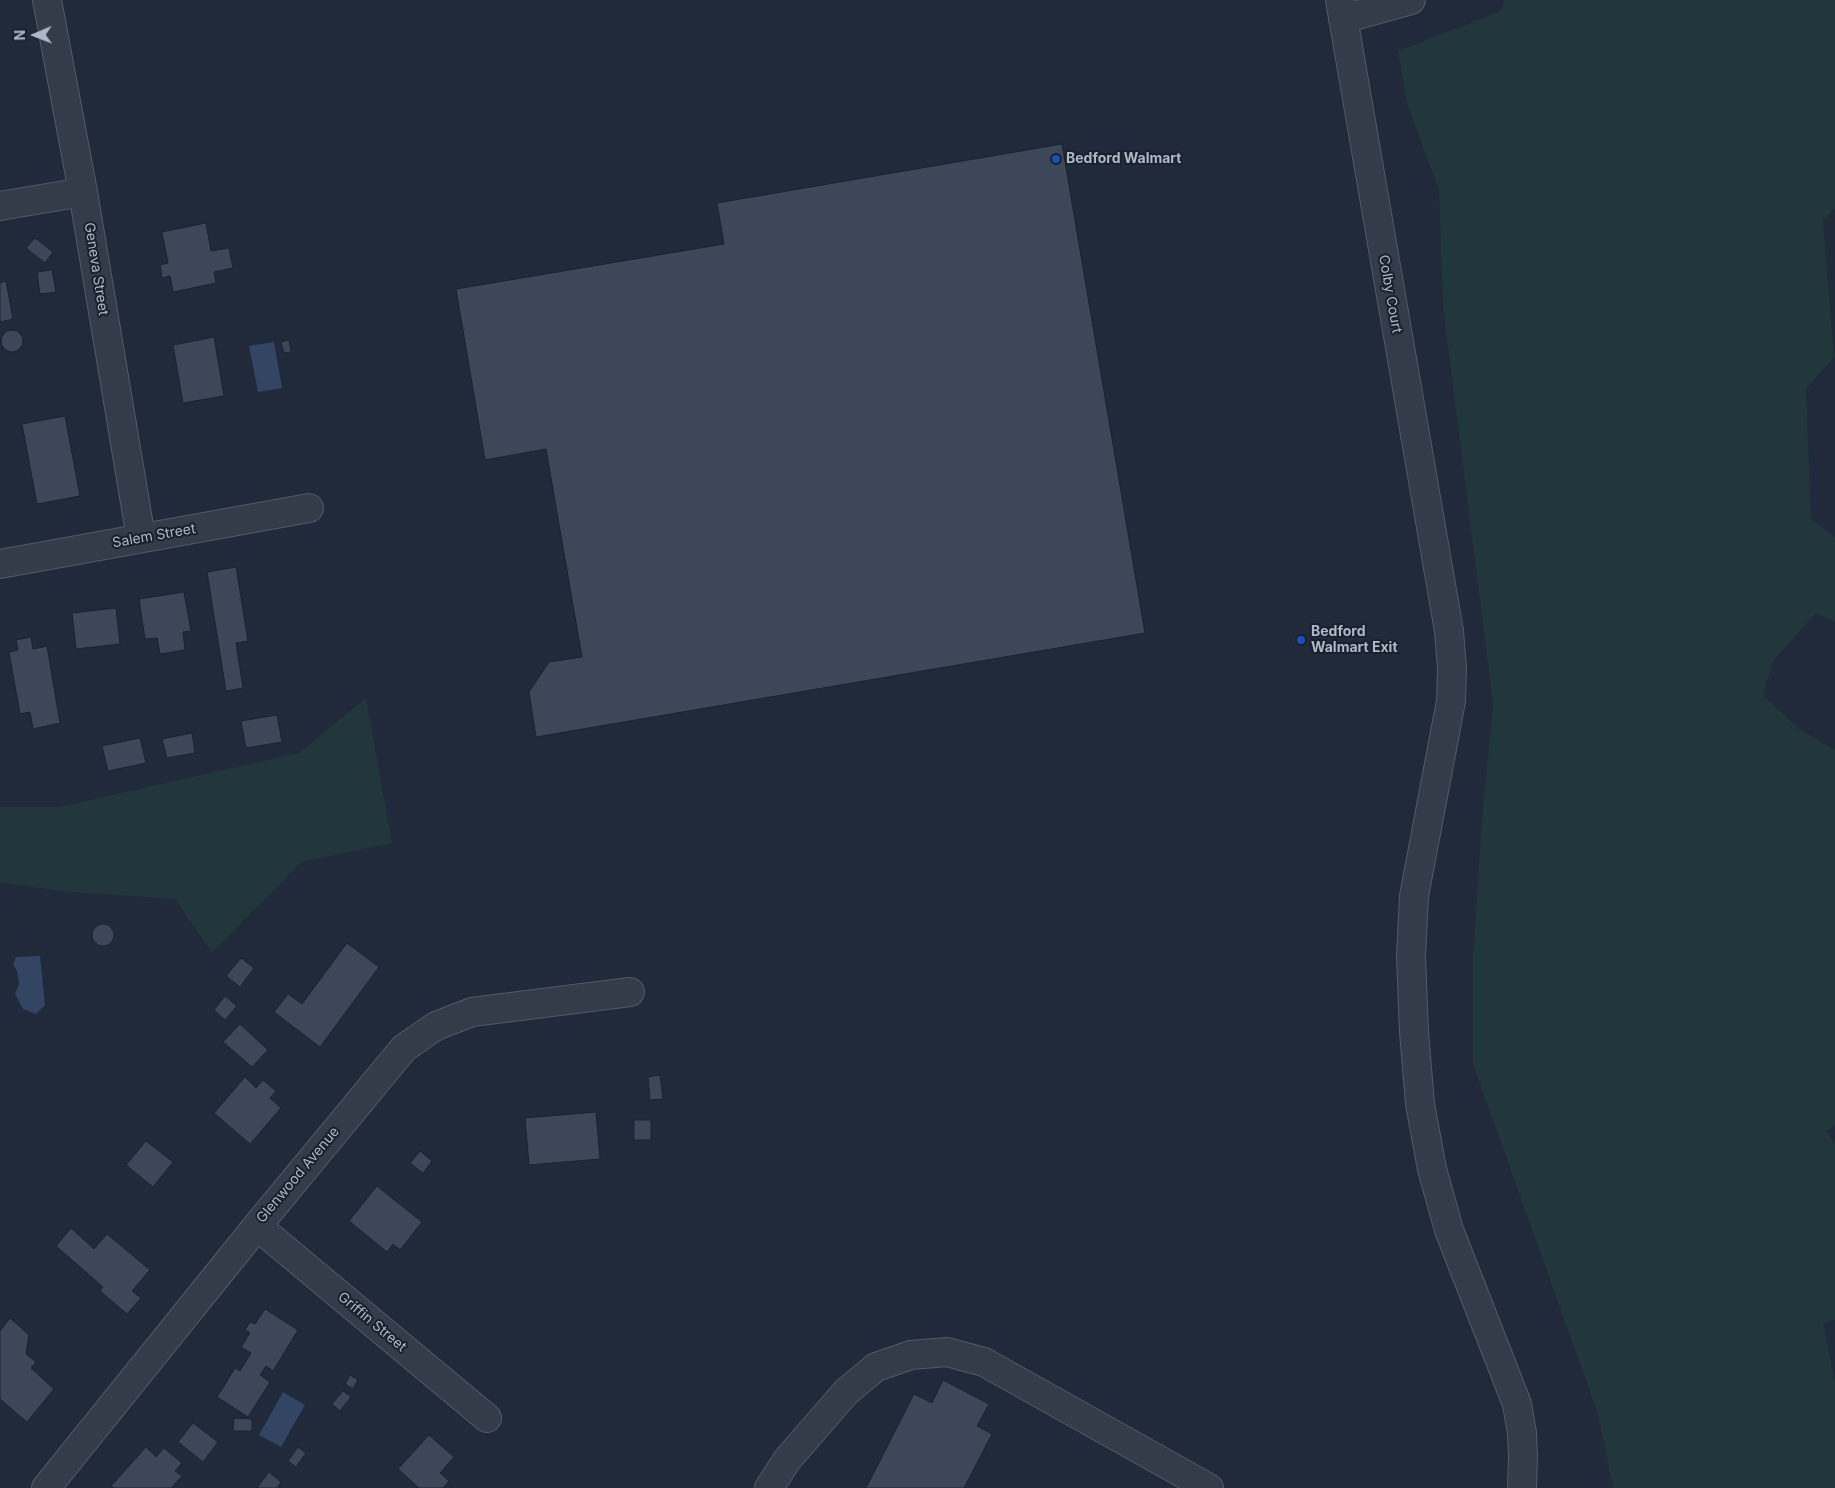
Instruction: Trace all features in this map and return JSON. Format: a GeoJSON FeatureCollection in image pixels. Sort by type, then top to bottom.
{"type":"FeatureCollection","features":[{"type":"Feature","properties":{"kind":"street","name":"Geneva Street"},"geometry":{"type":"LineString","coordinates":[[47,0],[83,192],[141,538]]}},
{"type":"Feature","properties":{"kind":"street"},"geometry":{"type":"LineString","coordinates":[[1341,10],[1411,0]]}},
{"type":"Feature","properties":{"kind":"street","name":"Colby Court"},"geometry":{"type":"LineString","coordinates":[[1341,10],[1450,631],[1451,701],[1414,896],[1411,956],[1414,1032],[1420,1104],[1432,1168],[1449,1230],[1516,1404],[1522,1433],[1522,1488]]}},
{"type":"Feature","properties":{"kind":"street"},"geometry":{"type":"LineString","coordinates":[[0,206],[83,192]]}},
{"type":"Feature","properties":{"kind":"street","name":"Salem Street"},"geometry":{"type":"LineString","coordinates":[[0,564],[309,508]]}},
{"type":"Feature","properties":{"kind":"street","name":"Glenwood Avenue"},"geometry":{"type":"LineString","coordinates":[[46,1488],[257,1226],[404,1048],[436,1026],[472,1012],[630,992]]}},
{"type":"Feature","properties":{"kind":"street","name":"Griffin Street"},"geometry":{"type":"LineString","coordinates":[[257,1226],[487,1418]]}},
{"type":"Feature","properties":{"kind":"street"},"geometry":{"type":"LineString","coordinates":[[769,1488],[787,1460],[846,1392],[876,1367],[911,1355],[947,1352],[984,1362],[1209,1488]]}},
{"type":"Feature","properties":{"kind":"green space"},"geometry":{"type":"Polygon","coordinates":[[[1504,0],[1835,0],[1835,208],[1823,221],[1834,357],[1806,389],[1811,519],[1835,537],[1835,622],[1816,613],[1773,661],[1763,695],[1799,729],[1835,750],[1835,1125],[1826,1131],[1835,1143],[1835,1320],[1823,1323],[1835,1383],[1835,1488],[1613,1488],[1598,1414],[1473,1064],[1473,959],[1481,832],[1493,703],[1443,307],[1439,190],[1408,106],[1398,51],[1501,11],[1504,0]]]}},
{"type":"Feature","properties":{"kind":"green space"},"geometry":{"type":"Polygon","coordinates":[[[366,698],[392,843],[301,862],[212,953],[175,899],[60,891],[0,882],[0,807],[59,807],[299,753],[366,698]]]}},
{"type":"Feature","properties":{"kind":"water"},"geometry":{"type":"Polygon","coordinates":[[[274,342],[282,388],[258,392],[249,346],[274,342]]]}},
{"type":"Feature","properties":{"kind":"water"},"geometry":{"type":"Polygon","coordinates":[[[40,956],[45,1005],[36,1014],[23,1009],[15,994],[19,984],[17,971],[13,964],[16,957],[40,956]]]}},
{"type":"Feature","properties":{"kind":"water"},"geometry":{"type":"Polygon","coordinates":[[[283,1392],[305,1405],[281,1447],[259,1435],[283,1392]]]}},
{"type":"Feature","properties":{"kind":"building"},"geometry":{"type":"Polygon","coordinates":[[[1062,144],[1145,633],[536,737],[529,692],[549,662],[582,657],[546,449],[485,460],[456,289],[724,244],[717,203],[1062,144]]]}},
{"type":"Feature","properties":{"kind":"building"},"geometry":{"type":"Polygon","coordinates":[[[206,223],[211,251],[229,248],[233,268],[214,272],[216,283],[173,292],[170,276],[162,278],[160,265],[168,263],[162,232],[206,223]]]}},
{"type":"Feature","properties":{"kind":"building"},"geometry":{"type":"Polygon","coordinates":[[[35,238],[53,252],[45,263],[26,248],[35,238]]]}},
{"type":"Feature","properties":{"kind":"building"},"geometry":{"type":"Polygon","coordinates":[[[52,270],[56,292],[40,294],[37,272],[52,270]]]}},
{"type":"Feature","properties":{"kind":"building"},"geometry":{"type":"Polygon","coordinates":[[[6,281],[13,319],[0,322],[0,283],[6,281]]]}},
{"type":"Feature","properties":{"kind":"building"},"geometry":{"type":"Polygon","coordinates":[[[12,330],[20,333],[23,341],[20,349],[12,352],[4,349],[1,341],[4,333],[12,330]]]}},
{"type":"Feature","properties":{"kind":"building"},"geometry":{"type":"Polygon","coordinates":[[[214,337],[224,396],[183,403],[173,345],[214,337]]]}},
{"type":"Feature","properties":{"kind":"building"},"geometry":{"type":"Polygon","coordinates":[[[289,340],[291,352],[284,353],[281,342],[289,340]]]}},
{"type":"Feature","properties":{"kind":"building"},"geometry":{"type":"Polygon","coordinates":[[[65,416],[80,496],[37,504],[22,424],[65,416]]]}},
{"type":"Feature","properties":{"kind":"building"},"geometry":{"type":"Polygon","coordinates":[[[236,567],[248,641],[236,643],[243,688],[226,691],[207,572],[236,567]]]}},
{"type":"Feature","properties":{"kind":"building"},"geometry":{"type":"Polygon","coordinates":[[[184,592],[191,631],[183,632],[185,650],[160,654],[157,638],[145,639],[139,599],[184,592]]]}},
{"type":"Feature","properties":{"kind":"building"},"geometry":{"type":"Polygon","coordinates":[[[116,608],[120,644],[76,649],[72,613],[116,608]]]}},
{"type":"Feature","properties":{"kind":"building"},"geometry":{"type":"Polygon","coordinates":[[[31,637],[33,649],[47,646],[60,723],[33,729],[30,712],[20,714],[9,652],[18,650],[16,640],[31,637]]]}},
{"type":"Feature","properties":{"kind":"building"},"geometry":{"type":"Polygon","coordinates":[[[277,715],[282,742],[246,748],[241,721],[277,715]]]}},
{"type":"Feature","properties":{"kind":"building"},"geometry":{"type":"Polygon","coordinates":[[[192,733],[195,753],[167,758],[162,739],[192,733]]]}},
{"type":"Feature","properties":{"kind":"building"},"geometry":{"type":"Polygon","coordinates":[[[140,738],[146,763],[108,771],[102,746],[140,738]]]}},
{"type":"Feature","properties":{"kind":"building"},"geometry":{"type":"Polygon","coordinates":[[[103,924],[111,927],[114,935],[111,943],[103,946],[95,943],[92,935],[95,927],[103,924]]]}},
{"type":"Feature","properties":{"kind":"building"},"geometry":{"type":"Polygon","coordinates":[[[347,943],[379,967],[320,1047],[274,1012],[288,994],[302,1004],[347,943]]]}},
{"type":"Feature","properties":{"kind":"building"},"geometry":{"type":"Polygon","coordinates":[[[241,958],[254,968],[240,987],[226,976],[241,958]]]}},
{"type":"Feature","properties":{"kind":"building"},"geometry":{"type":"Polygon","coordinates":[[[225,996],[237,1006],[225,1020],[214,1010],[225,996]]]}},
{"type":"Feature","properties":{"kind":"building"},"geometry":{"type":"Polygon","coordinates":[[[240,1024],[268,1050],[252,1067],[223,1042],[240,1024]]]}},
{"type":"Feature","properties":{"kind":"building"},"geometry":{"type":"Polygon","coordinates":[[[660,1075],[663,1099],[650,1100],[648,1077],[660,1075]]]}},
{"type":"Feature","properties":{"kind":"building"},"geometry":{"type":"Polygon","coordinates":[[[245,1077],[256,1088],[263,1080],[276,1091],[270,1098],[281,1108],[250,1144],[214,1113],[245,1077]]]}},
{"type":"Feature","properties":{"kind":"building"},"geometry":{"type":"Polygon","coordinates":[[[596,1112],[600,1159],[529,1165],[525,1118],[596,1112]]]}},
{"type":"Feature","properties":{"kind":"building"},"geometry":{"type":"Polygon","coordinates":[[[634,1120],[651,1120],[651,1140],[634,1140],[634,1120]]]}},
{"type":"Feature","properties":{"kind":"building"},"geometry":{"type":"Polygon","coordinates":[[[146,1141],[173,1162],[153,1187],[126,1165],[146,1141]]]}},
{"type":"Feature","properties":{"kind":"building"},"geometry":{"type":"Polygon","coordinates":[[[420,1151],[432,1161],[423,1173],[410,1163],[420,1151]]]}},
{"type":"Feature","properties":{"kind":"building"},"geometry":{"type":"Polygon","coordinates":[[[377,1186],[422,1222],[400,1250],[393,1244],[387,1252],[349,1221],[377,1186]]]}},
{"type":"Feature","properties":{"kind":"building"},"geometry":{"type":"Polygon","coordinates":[[[71,1228],[94,1249],[107,1234],[150,1270],[132,1291],[141,1298],[127,1314],[100,1291],[103,1287],[56,1246],[71,1228]]]}},
{"type":"Feature","properties":{"kind":"building"},"geometry":{"type":"Polygon","coordinates":[[[265,1309],[298,1330],[273,1371],[266,1366],[260,1375],[270,1382],[248,1417],[217,1397],[235,1368],[240,1371],[251,1353],[241,1347],[250,1333],[245,1330],[250,1322],[255,1324],[265,1309]]]}},
{"type":"Feature","properties":{"kind":"building"},"geometry":{"type":"Polygon","coordinates":[[[10,1318],[29,1335],[26,1354],[36,1362],[31,1368],[54,1389],[27,1422],[0,1399],[0,1331],[10,1318]]]}},
{"type":"Feature","properties":{"kind":"building"},"geometry":{"type":"Polygon","coordinates":[[[350,1375],[358,1380],[353,1389],[345,1384],[350,1375]]]}},
{"type":"Feature","properties":{"kind":"building"},"geometry":{"type":"Polygon","coordinates":[[[943,1380],[989,1404],[977,1426],[992,1434],[964,1488],[866,1488],[914,1394],[932,1403],[943,1380]]]}},
{"type":"Feature","properties":{"kind":"building"},"geometry":{"type":"Polygon","coordinates":[[[343,1391],[351,1397],[340,1411],[332,1404],[343,1391]]]}},
{"type":"Feature","properties":{"kind":"building"},"geometry":{"type":"Polygon","coordinates":[[[234,1418],[252,1419],[252,1431],[233,1431],[234,1418]]]}},
{"type":"Feature","properties":{"kind":"building"},"geometry":{"type":"Polygon","coordinates":[[[193,1423],[218,1442],[203,1462],[178,1442],[193,1423]]]}},
{"type":"Feature","properties":{"kind":"building"},"geometry":{"type":"Polygon","coordinates":[[[429,1435],[454,1457],[440,1473],[449,1481],[443,1488],[419,1488],[398,1469],[429,1435]]]}},
{"type":"Feature","properties":{"kind":"building"},"geometry":{"type":"Polygon","coordinates":[[[146,1447],[156,1457],[164,1448],[182,1463],[175,1471],[182,1476],[171,1488],[114,1488],[111,1486],[146,1447]]]}},
{"type":"Feature","properties":{"kind":"building"},"geometry":{"type":"Polygon","coordinates":[[[298,1447],[306,1453],[296,1467],[288,1461],[298,1447]]]}},
{"type":"Feature","properties":{"kind":"building"},"geometry":{"type":"Polygon","coordinates":[[[269,1472],[281,1482],[277,1488],[257,1488],[269,1472]]]}},
{"type":"Feature","properties":{"kind":"place","name":"Bedford Walmart"},"geometry":{"type":"Point","coordinates":[1056,159]}},
{"type":"Feature","properties":{"kind":"place","name":"Bedford Walmart Exit"},"geometry":{"type":"Point","coordinates":[1301,640]}}]}
